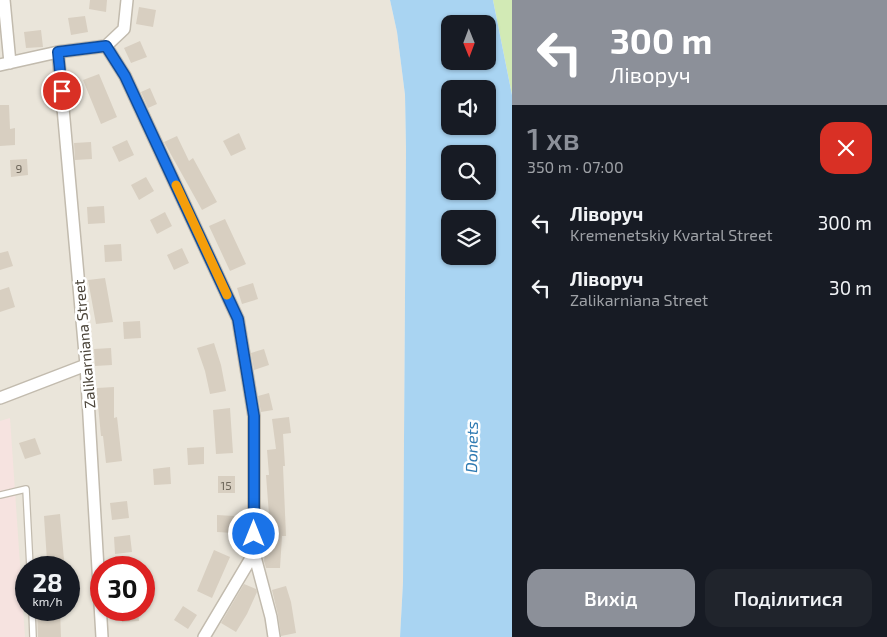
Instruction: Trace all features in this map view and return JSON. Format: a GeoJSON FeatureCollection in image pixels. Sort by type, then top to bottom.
{"type":"FeatureCollection","features":[{"type":"Feature","properties":{"kind":"street"},"geometry":{"type":"LineString","coordinates":[[4,0],[5,64],[58,52],[106,46],[124,28],[127,0]]}},
{"type":"Feature","properties":{"kind":"street"},"geometry":{"type":"LineString","coordinates":[[106,46],[125,76],[238,319],[254,416],[254,553],[271,617],[274,637]]}},
{"type":"Feature","properties":{"kind":"street","name":"Zalikarniana Street"},"geometry":{"type":"LineString","coordinates":[[58,52],[86,365],[102,637]]}},
{"type":"Feature","properties":{"kind":"street"},"geometry":{"type":"LineString","coordinates":[[0,398],[86,365]]}},
{"type":"Feature","properties":{"kind":"street"},"geometry":{"type":"LineString","coordinates":[[204,637],[254,553]]}},
{"type":"Feature","properties":{"kind":"lane"},"geometry":{"type":"LineString","coordinates":[[0,495],[26,489],[29,556]]}},
{"type":"Feature","properties":{"kind":"lane"},"geometry":{"type":"LineString","coordinates":[[32,621],[33,637]]}},
{"type":"Feature","properties":{"kind":"shaded area"},"geometry":{"type":"Polygon","coordinates":[[[0,0],[390,0],[397,32],[405,95],[406,150],[403,582],[400,637],[0,637],[0,0]]]}},
{"type":"Feature","properties":{"kind":"shaded area"},"geometry":{"type":"Polygon","coordinates":[[[10,418],[19,556],[15,556],[15,621],[24,621],[25,637],[0,637],[0,421],[10,418]]]}},
{"type":"Feature","properties":{"kind":"green space"},"geometry":{"type":"Polygon","coordinates":[[[493,0],[512,0],[512,95],[493,0]]]}},
{"type":"Feature","properties":{"kind":"water","name":"Donets"},"geometry":{"type":"Polygon","coordinates":[[[390,0],[493,0],[496,15],[512,95],[512,637],[400,637],[403,582],[405,95],[397,32],[390,0]]]}},
{"type":"Feature","properties":{"kind":"building"},"geometry":{"type":"Polygon","coordinates":[[[90,0],[107,0],[106,12],[89,9],[90,0]]]}},
{"type":"Feature","properties":{"kind":"building"},"geometry":{"type":"Polygon","coordinates":[[[139,7],[156,10],[153,27],[136,24],[139,7]]]}},
{"type":"Feature","properties":{"kind":"building"},"geometry":{"type":"Polygon","coordinates":[[[85,16],[88,32],[71,35],[68,18],[85,16]]]}},
{"type":"Feature","properties":{"kind":"building"},"geometry":{"type":"Polygon","coordinates":[[[41,30],[43,47],[26,48],[24,32],[41,30]]]}},
{"type":"Feature","properties":{"kind":"building"},"geometry":{"type":"Polygon","coordinates":[[[140,41],[147,57],[131,63],[124,48],[140,41]]]}},
{"type":"Feature","properties":{"kind":"building"},"geometry":{"type":"Polygon","coordinates":[[[99,74],[117,117],[101,124],[83,80],[99,74]]]}},
{"type":"Feature","properties":{"kind":"building"},"geometry":{"type":"Polygon","coordinates":[[[150,88],[157,104],[148,108],[141,92],[150,88]]]}},
{"type":"Feature","properties":{"kind":"building"},"geometry":{"type":"Polygon","coordinates":[[[0,105],[9,105],[10,129],[15,128],[15,145],[0,146],[0,105]]]}},
{"type":"Feature","properties":{"kind":"building"},"geometry":{"type":"Polygon","coordinates":[[[239,133],[246,149],[231,156],[223,141],[239,133]]]}},
{"type":"Feature","properties":{"kind":"building"},"geometry":{"type":"Polygon","coordinates":[[[177,136],[189,161],[193,158],[217,202],[202,210],[164,142],[177,136]]]}},
{"type":"Feature","properties":{"kind":"building"},"geometry":{"type":"Polygon","coordinates":[[[127,140],[134,155],[119,162],[112,147],[127,140]]]}},
{"type":"Feature","properties":{"kind":"building"},"geometry":{"type":"Polygon","coordinates":[[[91,142],[92,159],[75,160],[74,143],[91,142]]]}},
{"type":"Feature","properties":{"kind":"building"},"geometry":{"type":"Polygon","coordinates":[[[27,159],[28,175],[11,177],[10,160],[27,159]]]}},
{"type":"Feature","properties":{"kind":"building"},"geometry":{"type":"Polygon","coordinates":[[[146,177],[154,191],[139,200],[131,185],[146,177]]]}},
{"type":"Feature","properties":{"kind":"building"},"geometry":{"type":"Polygon","coordinates":[[[104,206],[105,223],[88,224],[87,207],[104,206]]]}},
{"type":"Feature","properties":{"kind":"building"},"geometry":{"type":"Polygon","coordinates":[[[165,212],[172,226],[157,234],[150,220],[165,212]]]}},
{"type":"Feature","properties":{"kind":"building"},"geometry":{"type":"Polygon","coordinates":[[[225,219],[246,264],[230,271],[209,226],[225,219]]]}},
{"type":"Feature","properties":{"kind":"building"},"geometry":{"type":"Polygon","coordinates":[[[121,244],[122,261],[105,262],[104,245],[121,244]]]}},
{"type":"Feature","properties":{"kind":"building"},"geometry":{"type":"Polygon","coordinates":[[[182,248],[189,263],[174,270],[167,255],[182,248]]]}},
{"type":"Feature","properties":{"kind":"building"},"geometry":{"type":"Polygon","coordinates":[[[8,251],[13,266],[0,270],[0,253],[8,251]]]}},
{"type":"Feature","properties":{"kind":"building"},"geometry":{"type":"Polygon","coordinates":[[[105,278],[113,322],[96,324],[88,280],[105,278]]]}},
{"type":"Feature","properties":{"kind":"building"},"geometry":{"type":"Polygon","coordinates":[[[253,283],[258,299],[242,304],[237,288],[253,283]]]}},
{"type":"Feature","properties":{"kind":"building"},"geometry":{"type":"Polygon","coordinates":[[[9,287],[15,307],[0,312],[0,290],[9,287]]]}},
{"type":"Feature","properties":{"kind":"building"},"geometry":{"type":"Polygon","coordinates":[[[140,321],[141,338],[124,339],[123,322],[140,321]]]}},
{"type":"Feature","properties":{"kind":"building"},"geometry":{"type":"Polygon","coordinates":[[[214,343],[226,391],[210,394],[197,348],[214,343]]]}},
{"type":"Feature","properties":{"kind":"building"},"geometry":{"type":"Polygon","coordinates":[[[111,348],[112,365],[95,366],[94,349],[111,348]]]}},
{"type":"Feature","properties":{"kind":"building"},"geometry":{"type":"Polygon","coordinates":[[[264,349],[269,365],[254,370],[251,353],[264,349]]]}},
{"type":"Feature","properties":{"kind":"building"},"geometry":{"type":"Polygon","coordinates":[[[114,387],[114,418],[117,417],[122,461],[106,463],[97,405],[97,388],[114,387]]]}},
{"type":"Feature","properties":{"kind":"building"},"geometry":{"type":"Polygon","coordinates":[[[269,393],[273,410],[261,412],[258,396],[269,393]]]}},
{"type":"Feature","properties":{"kind":"building"},"geometry":{"type":"Polygon","coordinates":[[[230,408],[233,453],[216,454],[213,410],[230,408]]]}},
{"type":"Feature","properties":{"kind":"building"},"geometry":{"type":"Polygon","coordinates":[[[289,417],[291,433],[283,434],[286,536],[282,536],[280,568],[266,568],[264,561],[265,551],[269,551],[266,475],[269,475],[267,450],[276,449],[272,419],[289,417]]]}},
{"type":"Feature","properties":{"kind":"building"},"geometry":{"type":"Polygon","coordinates":[[[35,438],[41,454],[25,459],[19,443],[35,438]]]}},
{"type":"Feature","properties":{"kind":"building"},"geometry":{"type":"Polygon","coordinates":[[[204,447],[204,464],[188,465],[187,448],[204,447]]]}},
{"type":"Feature","properties":{"kind":"building"},"geometry":{"type":"Polygon","coordinates":[[[170,467],[171,484],[154,485],[153,469],[170,467]]]}},
{"type":"Feature","properties":{"kind":"building"},"geometry":{"type":"Polygon","coordinates":[[[218,476],[235,476],[235,493],[218,493],[218,476]]]}},
{"type":"Feature","properties":{"kind":"building"},"geometry":{"type":"Polygon","coordinates":[[[127,501],[129,518],[112,520],[110,503],[127,501]]]}},
{"type":"Feature","properties":{"kind":"building"},"geometry":{"type":"Polygon","coordinates":[[[60,514],[64,556],[47,556],[44,516],[60,514]]]}},
{"type":"Feature","properties":{"kind":"building"},"geometry":{"type":"Polygon","coordinates":[[[217,515],[234,516],[233,533],[217,532],[217,515]]]}},
{"type":"Feature","properties":{"kind":"building"},"geometry":{"type":"Polygon","coordinates":[[[130,535],[132,552],[115,554],[114,537],[130,535]]]}},
{"type":"Feature","properties":{"kind":"building"},"geometry":{"type":"Polygon","coordinates":[[[214,550],[230,557],[212,598],[197,591],[214,550]]]}},
{"type":"Feature","properties":{"kind":"building"},"geometry":{"type":"Polygon","coordinates":[[[244,584],[256,589],[257,592],[236,632],[221,623],[244,584]]]}},
{"type":"Feature","properties":{"kind":"building"},"geometry":{"type":"Polygon","coordinates":[[[286,586],[291,602],[296,633],[281,636],[272,590],[286,586]]]}},
{"type":"Feature","properties":{"kind":"building"},"geometry":{"type":"Polygon","coordinates":[[[183,606],[197,615],[188,629],[174,620],[183,606]]]}},
{"type":"Feature","properties":{"kind":"building"},"geometry":{"type":"Polygon","coordinates":[[[37,621],[60,621],[61,637],[38,637],[37,621]]]}},
{"type":"Feature","properties":{"kind":"slow traffic"},"geometry":{"type":"LineString","coordinates":[[176,185],[227,295]]}},
{"type":"Feature","properties":{"kind":"route"},"geometry":{"type":"LineString","coordinates":[[62,91],[58,52],[106,46],[125,76],[238,319],[254,416],[254,534]]}}]}
